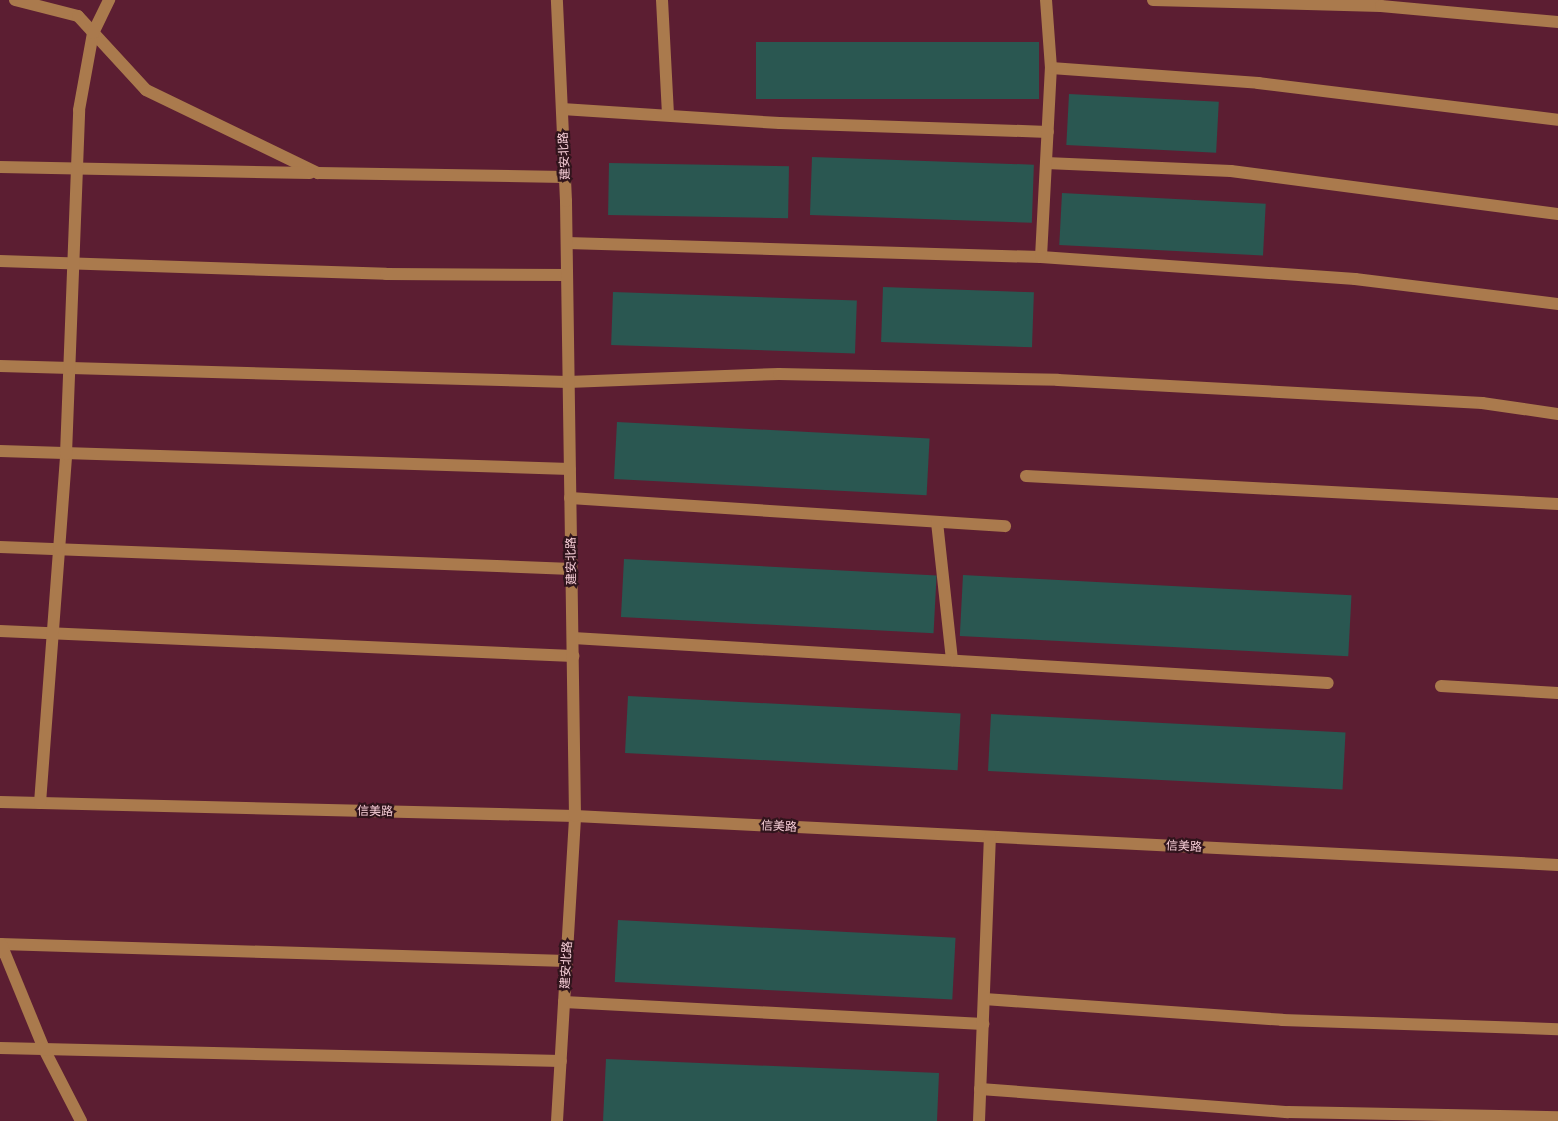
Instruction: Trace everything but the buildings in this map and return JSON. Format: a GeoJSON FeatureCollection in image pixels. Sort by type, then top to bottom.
{"type":"FeatureCollection","features":[{"type":"Feature","properties":{"kind":"street"},"geometry":{"type":"LineString","coordinates":[[15,0],[78,16],[146,90],[318,173]]}},
{"type":"Feature","properties":{"kind":"street"},"geometry":{"type":"LineString","coordinates":[[40,803],[66,454],[68,368],[75,265],[79,110],[93,33],[109,0]]}},
{"type":"Feature","properties":{"kind":"street","name":"建安北路"},"geometry":{"type":"LineString","coordinates":[[557,0],[567,243],[575,816],[557,1121]]}},
{"type":"Feature","properties":{"kind":"street"},"geometry":{"type":"LineString","coordinates":[[662,0],[668,115]]}},
{"type":"Feature","properties":{"kind":"street"},"geometry":{"type":"LineString","coordinates":[[1040,257],[1051,68],[1046,0]]}},
{"type":"Feature","properties":{"kind":"street"},"geometry":{"type":"LineString","coordinates":[[1153,0],[1381,6],[1558,22]]}},
{"type":"Feature","properties":{"kind":"street"},"geometry":{"type":"LineString","coordinates":[[1051,68],[1258,83],[1558,120]]}},
{"type":"Feature","properties":{"kind":"street"},"geometry":{"type":"LineString","coordinates":[[562,108],[668,115],[1048,132]]}},
{"type":"Feature","properties":{"kind":"street"},"geometry":{"type":"LineString","coordinates":[[1046,163],[1231,170],[1558,214]]}},
{"type":"Feature","properties":{"kind":"street"},"geometry":{"type":"LineString","coordinates":[[0,167],[77,171],[565,178]]}},
{"type":"Feature","properties":{"kind":"street"},"geometry":{"type":"LineString","coordinates":[[567,243],[1040,257],[1355,279],[1558,304]]}},
{"type":"Feature","properties":{"kind":"street"},"geometry":{"type":"LineString","coordinates":[[0,261],[75,265],[567,275]]}},
{"type":"Feature","properties":{"kind":"street"},"geometry":{"type":"LineString","coordinates":[[0,366],[568,382],[779,374],[1058,380],[1482,403],[1558,414]]}},
{"type":"Feature","properties":{"kind":"street"},"geometry":{"type":"LineString","coordinates":[[0,451],[570,469]]}},
{"type":"Feature","properties":{"kind":"street"},"geometry":{"type":"LineString","coordinates":[[1026,476],[1558,504]]}},
{"type":"Feature","properties":{"kind":"street"},"geometry":{"type":"LineString","coordinates":[[570,498],[1005,526]]}},
{"type":"Feature","properties":{"kind":"street"},"geometry":{"type":"LineString","coordinates":[[937,522],[952,660]]}},
{"type":"Feature","properties":{"kind":"street"},"geometry":{"type":"LineString","coordinates":[[0,547],[572,569]]}},
{"type":"Feature","properties":{"kind":"street"},"geometry":{"type":"LineString","coordinates":[[0,631],[573,656]]}},
{"type":"Feature","properties":{"kind":"street"},"geometry":{"type":"LineString","coordinates":[[573,638],[1328,683]]}},
{"type":"Feature","properties":{"kind":"street"},"geometry":{"type":"LineString","coordinates":[[1441,686],[1558,693]]}},
{"type":"Feature","properties":{"kind":"street","name":"信美路"},"geometry":{"type":"LineString","coordinates":[[0,802],[575,816],[1558,865]]}},
{"type":"Feature","properties":{"kind":"street"},"geometry":{"type":"LineString","coordinates":[[979,1121],[990,837]]}},
{"type":"Feature","properties":{"kind":"street"},"geometry":{"type":"LineString","coordinates":[[81,1121],[44,1049],[1,944],[567,961]]}},
{"type":"Feature","properties":{"kind":"street"},"geometry":{"type":"LineString","coordinates":[[984,999],[1282,1020],[1558,1029]]}},
{"type":"Feature","properties":{"kind":"street"},"geometry":{"type":"LineString","coordinates":[[564,1002],[983,1024]]}},
{"type":"Feature","properties":{"kind":"street"},"geometry":{"type":"LineString","coordinates":[[0,1048],[561,1061]]}},
{"type":"Feature","properties":{"kind":"street"},"geometry":{"type":"LineString","coordinates":[[980,1088],[1288,1112],[1558,1117]]}}]}
